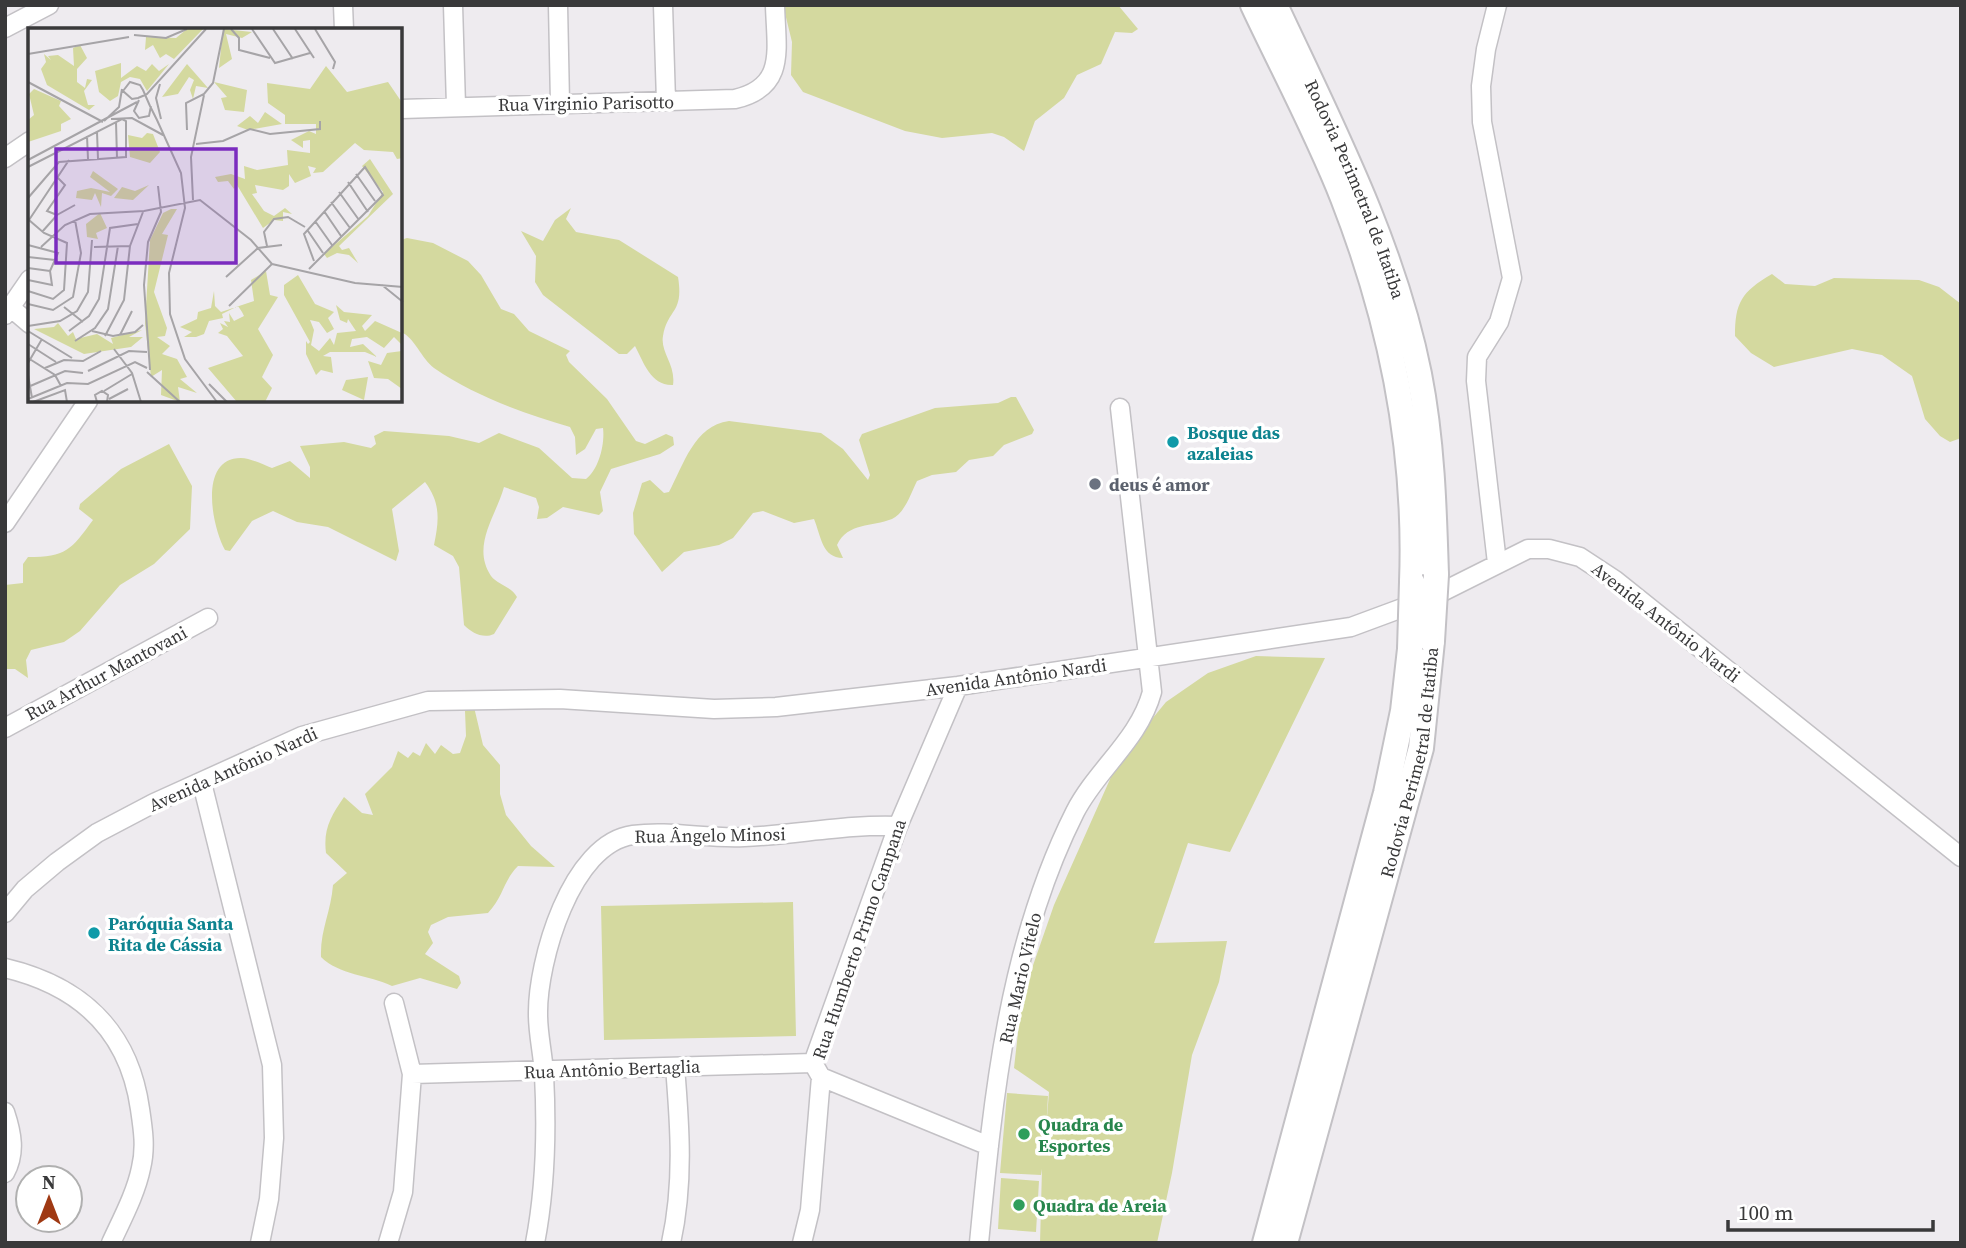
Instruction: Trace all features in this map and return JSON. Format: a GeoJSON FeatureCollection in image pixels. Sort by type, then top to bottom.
{"type":"FeatureCollection","features":[{"type":"Feature","properties":{"kind":"highway","name":"Rodovia Perimetral de Itatiba"},"geometry":{"type":"LineString","coordinates":[[1253,5],[1342,195],[1367,265],[1384,325],[1406,425],[1414,528],[1412,582],[1421,645],[1421,748],[1285,1243]]}},
{"type":"Feature","properties":{"kind":"highway","name":"Rodovia Perimetral de Itatiba"},"geometry":{"type":"LineString","coordinates":[[1265,1243],[1386,793],[1436,575],[1429,431],[1408,327],[1363,193],[1275,5]]}},
{"type":"Feature","properties":{"kind":"street"},"geometry":{"type":"LineString","coordinates":[[5,27],[49,5]]}},
{"type":"Feature","properties":{"kind":"street"},"geometry":{"type":"LineString","coordinates":[[343,5],[344,28]]}},
{"type":"Feature","properties":{"kind":"street"},"geometry":{"type":"LineString","coordinates":[[453,5],[456,106]]}},
{"type":"Feature","properties":{"kind":"street"},"geometry":{"type":"LineString","coordinates":[[558,5],[560,103]]}},
{"type":"Feature","properties":{"kind":"street"},"geometry":{"type":"LineString","coordinates":[[663,5],[666,101]]}},
{"type":"Feature","properties":{"kind":"street","name":"Rua Virginio Parisotto"},"geometry":{"type":"LineString","coordinates":[[402,108],[735,99],[755,95],[767,85],[775,69],[775,5]]}},
{"type":"Feature","properties":{"kind":"street"},"geometry":{"type":"LineString","coordinates":[[1497,564],[1476,381],[1477,357],[1499,322],[1512,278],[1482,122],[1480,86],[1499,7]]}},
{"type":"Feature","properties":{"kind":"street"},"geometry":{"type":"LineString","coordinates":[[5,158],[28,142]]}},
{"type":"Feature","properties":{"kind":"street"},"geometry":{"type":"LineString","coordinates":[[28,282],[8,311],[28,323]]}},
{"type":"Feature","properties":{"kind":"street"},"geometry":{"type":"LineString","coordinates":[[5,523],[87,402]]}},
{"type":"Feature","properties":{"kind":"street","name":"Rua Mario Vitelo"},"geometry":{"type":"LineString","coordinates":[[979,1243],[989,1146],[1007,1020],[1031,920],[1076,811],[1146,714],[1153,692],[1120,408]]}},
{"type":"Feature","properties":{"kind":"street","name":"Avenida Antônio Nardi"},"geometry":{"type":"LineString","coordinates":[[5,913],[25,889],[97,834],[154,803],[303,736],[428,701],[560,699],[714,709],[776,707],[958,686],[1351,627],[1432,597],[1528,549],[1549,549],[1580,557],[1615,580],[1961,857]]}},
{"type":"Feature","properties":{"kind":"street","name":"Rua Arthur Mantovani"},"geometry":{"type":"LineString","coordinates":[[7,725],[208,618]]}},
{"type":"Feature","properties":{"kind":"street","name":"Rua Humberto Primo Campana"},"geometry":{"type":"LineString","coordinates":[[802,1243],[810,1210],[817,1070],[898,826],[958,686]]}},
{"type":"Feature","properties":{"kind":"street"},"geometry":{"type":"LineString","coordinates":[[202,783],[272,1065],[274,1138],[269,1199],[260,1243]]}},
{"type":"Feature","properties":{"kind":"street","name":"Rua Ângelo Minosi"},"geometry":{"type":"LineString","coordinates":[[535,1243],[544,1184],[547,1136],[538,1014],[549,940],[586,863],[613,840],[633,835],[743,838],[856,825],[898,826]]}},
{"type":"Feature","properties":{"kind":"street"},"geometry":{"type":"LineString","coordinates":[[5,968],[37,975],[71,995],[96,1016],[117,1037],[136,1085],[144,1141],[141,1169],[111,1243]]}},
{"type":"Feature","properties":{"kind":"street"},"geometry":{"type":"LineString","coordinates":[[388,1243],[402,1192],[412,1074],[394,1003]]}},
{"type":"Feature","properties":{"kind":"street"},"geometry":{"type":"LineString","coordinates":[[671,1243],[679,1206],[681,1141],[675,1067]]}},
{"type":"Feature","properties":{"kind":"street","name":"Rua Antônio Bertaglia"},"geometry":{"type":"LineString","coordinates":[[412,1074],[675,1067],[817,1070]]}},
{"type":"Feature","properties":{"kind":"street"},"geometry":{"type":"LineString","coordinates":[[817,1070],[989,1146]]}},
{"type":"Feature","properties":{"kind":"street"},"geometry":{"type":"LineString","coordinates":[[5,1112],[13,1143],[10,1163],[5,1173]]}},
{"type":"Feature","properties":{"kind":"green space"},"geometry":{"type":"Polygon","coordinates":[[[783,5],[1118,5],[1138,29],[1132,33],[1115,32],[1101,64],[1077,75],[1064,98],[1035,121],[1024,151],[1004,137],[992,133],[942,138],[905,131],[803,92],[791,75],[792,42],[783,5]]]}},
{"type":"Feature","properties":{"kind":"green space"},"geometry":{"type":"Polygon","coordinates":[[[571,208],[566,219],[576,232],[619,240],[678,277],[679,298],[663,336],[673,385],[654,378],[635,346],[627,354],[619,354],[543,295],[535,282],[536,256],[521,231],[543,241],[555,220],[571,208]]]}},
{"type":"Feature","properties":{"kind":"green space"},"geometry":{"type":"Polygon","coordinates":[[[407,238],[433,243],[468,261],[481,275],[501,309],[514,314],[529,331],[570,351],[566,355],[569,362],[607,399],[636,441],[645,444],[666,434],[673,437],[674,445],[660,454],[611,469],[600,492],[603,511],[599,515],[563,507],[547,518],[537,519],[539,507],[536,498],[504,487],[487,531],[483,554],[491,576],[517,597],[494,634],[486,636],[464,625],[459,567],[453,556],[434,545],[437,528],[436,505],[425,482],[392,509],[399,551],[396,561],[328,527],[297,522],[273,511],[252,521],[230,551],[225,550],[216,526],[212,495],[214,481],[219,469],[227,461],[245,458],[272,468],[290,461],[310,478],[310,467],[300,446],[344,442],[371,448],[376,444],[374,436],[384,431],[449,436],[479,443],[499,433],[539,448],[572,478],[586,479],[591,475],[602,449],[603,428],[596,429],[585,449],[576,455],[575,437],[570,427],[499,403],[466,387],[429,364],[402,333],[402,240],[407,238]]]}},
{"type":"Feature","properties":{"kind":"green space"},"geometry":{"type":"Polygon","coordinates":[[[1772,274],[1785,284],[1815,286],[1834,278],[1919,280],[1939,287],[1961,304],[1961,438],[1950,442],[1940,436],[1925,419],[1912,376],[1882,355],[1852,349],[1774,367],[1751,353],[1735,336],[1736,315],[1747,293],[1772,274]]]}},
{"type":"Feature","properties":{"kind":"green space"},"geometry":{"type":"Polygon","coordinates":[[[1016,397],[1034,430],[1032,434],[1004,445],[993,456],[969,460],[956,472],[932,475],[917,481],[897,516],[847,532],[837,545],[843,558],[826,550],[814,519],[794,523],[763,511],[753,513],[733,538],[719,545],[684,552],[662,572],[634,534],[633,513],[642,483],[650,480],[664,493],[669,492],[699,438],[717,424],[729,421],[821,433],[843,449],[868,480],[870,475],[859,440],[862,434],[935,408],[998,403],[1016,397]]]}},
{"type":"Feature","properties":{"kind":"green space"},"geometry":{"type":"Polygon","coordinates":[[[169,444],[192,486],[190,529],[154,564],[120,585],[80,631],[64,642],[31,650],[26,660],[28,678],[15,669],[7,669],[5,673],[5,585],[23,583],[23,564],[28,557],[59,553],[73,545],[93,520],[79,509],[80,504],[121,469],[169,444]]]}},
{"type":"Feature","properties":{"kind":"green space"},"geometry":{"type":"Polygon","coordinates":[[[1256,656],[1325,658],[1230,852],[1188,843],[1154,943],[1227,941],[1219,982],[1192,1055],[1157,1243],[1040,1243],[1042,1169],[1041,1175],[1000,1173],[1007,1093],[1048,1096],[1046,1130],[1049,1092],[1014,1068],[1022,997],[1054,905],[1119,759],[1166,702],[1208,673],[1256,656]]]}},
{"type":"Feature","properties":{"kind":"green space"},"geometry":{"type":"Polygon","coordinates":[[[474,707],[483,745],[500,765],[500,794],[506,815],[531,846],[555,867],[518,866],[488,913],[448,917],[431,925],[428,932],[433,943],[425,954],[459,976],[461,983],[457,989],[420,978],[392,986],[336,968],[321,957],[322,938],[333,885],[347,873],[326,853],[327,830],[332,817],[344,797],[362,813],[373,815],[365,794],[392,767],[398,751],[408,758],[413,752],[420,756],[426,743],[435,754],[441,745],[453,754],[460,753],[466,736],[465,711],[474,707]]]}},
{"type":"Feature","properties":{"kind":"green space"},"geometry":{"type":"Polygon","coordinates":[[[793,902],[796,1036],[604,1040],[601,906],[793,902]]]}},
{"type":"Feature","properties":{"kind":"green space","name":"Quadra de Areia"},"geometry":{"type":"Polygon","coordinates":[[[1001,1178],[1039,1181],[1036,1232],[998,1229],[1001,1178]]]}},
{"type":"Feature","properties":{"kind":"place","name":"Bosque das azaleias"},"geometry":{"type":"Point","coordinates":[1173,442]}},
{"type":"Feature","properties":{"kind":"place","name":"deus é amor"},"geometry":{"type":"Point","coordinates":[1095,484]}},
{"type":"Feature","properties":{"kind":"place","name":"Paróquia Santa Rita de Cássia"},"geometry":{"type":"Point","coordinates":[94,933]}},
{"type":"Feature","properties":{"kind":"place","name":"Quadra de Esportes"},"geometry":{"type":"Point","coordinates":[1024,1134]}},
{"type":"Feature","properties":{"kind":"place","name":"Quadra de Areia"},"geometry":{"type":"Point","coordinates":[1019,1205]}}]}
